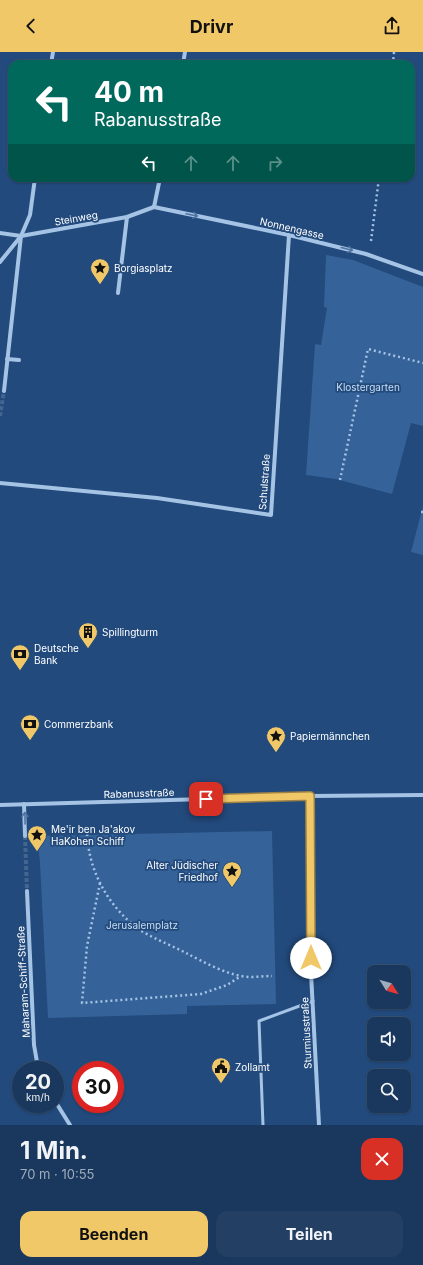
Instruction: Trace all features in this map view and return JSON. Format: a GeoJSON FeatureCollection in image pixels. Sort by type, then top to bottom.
{"type":"FeatureCollection","features":[{"type":"Feature","properties":{"kind":"street"},"geometry":{"type":"LineString","coordinates":[[0,262],[21,236],[30,215],[34,182]]}},
{"type":"Feature","properties":{"kind":"street"},"geometry":{"type":"LineString","coordinates":[[154,207],[159,182]]}},
{"type":"Feature","properties":{"kind":"street","name":"Steinweg"},"geometry":{"type":"LineString","coordinates":[[0,233],[21,236],[127,217],[154,207]]}},
{"type":"Feature","properties":{"kind":"street","name":"Nonnengasse"},"geometry":{"type":"LineString","coordinates":[[154,207],[289,235],[366,254],[423,274]]}},
{"type":"Feature","properties":{"kind":"street"},"geometry":{"type":"LineString","coordinates":[[118,293],[127,217]]}},
{"type":"Feature","properties":{"kind":"street","name":"Schulstraße"},"geometry":{"type":"LineString","coordinates":[[0,483],[132,495],[190,502],[271,515],[289,235]]}},
{"type":"Feature","properties":{"kind":"street"},"geometry":{"type":"LineString","coordinates":[[4,391],[21,236]]}},
{"type":"Feature","properties":{"kind":"street"},"geometry":{"type":"LineString","coordinates":[[7,359],[19,360]]}},
{"type":"Feature","properties":{"kind":"street","name":"Rabanusstraße"},"geometry":{"type":"LineString","coordinates":[[0,805],[310,796],[423,795]]}},
{"type":"Feature","properties":{"kind":"street","name":"Sturmiusstraße"},"geometry":{"type":"LineString","coordinates":[[310,796],[311,973],[319,1125]]}},
{"type":"Feature","properties":{"kind":"street"},"geometry":{"type":"LineString","coordinates":[[24,804],[25,836]]}},
{"type":"Feature","properties":{"kind":"street","name":"Maharam-Schiff-Straße"},"geometry":{"type":"LineString","coordinates":[[27,891],[34,1045],[37,1061]]}},
{"type":"Feature","properties":{"kind":"street"},"geometry":{"type":"LineString","coordinates":[[62,1113],[70,1125]]}},
{"type":"Feature","properties":{"kind":"lane"},"geometry":{"type":"LineString","coordinates":[[263,1125],[259,1021],[313,1001]]}},
{"type":"Feature","properties":{"kind":"path"},"geometry":{"type":"LineString","coordinates":[[366,254],[372,237],[379,182]]}},
{"type":"Feature","properties":{"kind":"path"},"geometry":{"type":"LineString","coordinates":[[340,480],[368,349],[423,363]]}},
{"type":"Feature","properties":{"kind":"path"},"geometry":{"type":"LineString","coordinates":[[87,829],[90,855],[100,883],[113,905],[126,919],[141,931],[220,969],[241,976],[272,976]]}},
{"type":"Feature","properties":{"kind":"path"},"geometry":{"type":"LineString","coordinates":[[100,883],[87,946],[82,1003],[201,994],[227,985],[241,976]]}},
{"type":"Feature","properties":{"kind":"green space","name":"Klostergarten"},"geometry":{"type":"Polygon","coordinates":[[[326,255],[353,260],[423,287],[423,426],[411,423],[392,494],[336,479],[306,475],[315,344],[321,345],[327,308],[324,307],[326,255]]]}},
{"type":"Feature","properties":{"kind":"green space"},"geometry":{"type":"Polygon","coordinates":[[[423,506],[423,555],[411,552],[423,506]]]}},
{"type":"Feature","properties":{"kind":"green space","name":"Jerusalemplatz"},"geometry":{"type":"Polygon","coordinates":[[[272,831],[276,1004],[187,1006],[187,1014],[48,1018],[40,863],[37,836],[272,831]]]}},
{"type":"Feature","properties":{"kind":"tunnel"},"geometry":{"type":"LineString","coordinates":[[0,416],[4,391]]}},
{"type":"Feature","properties":{"kind":"tunnel"},"geometry":{"type":"LineString","coordinates":[[25,836],[27,891]]}},
{"type":"Feature","properties":{"kind":"place","name":"Borgiasplatz"},"geometry":{"type":"Point","coordinates":[100,285]}},
{"type":"Feature","properties":{"kind":"place","name":"Spillingturm"},"geometry":{"type":"Point","coordinates":[88,649]}},
{"type":"Feature","properties":{"kind":"place","name":"Deutsche Bank"},"geometry":{"type":"Point","coordinates":[20,671]}},
{"type":"Feature","properties":{"kind":"place","name":"Commerzbank"},"geometry":{"type":"Point","coordinates":[30,741]}},
{"type":"Feature","properties":{"kind":"place","name":"Papiermännchen"},"geometry":{"type":"Point","coordinates":[276,753]}},
{"type":"Feature","properties":{"kind":"place","name":"Me'ir ben Ja'akov HaKohen Schiff"},"geometry":{"type":"Point","coordinates":[37,852]}},
{"type":"Feature","properties":{"kind":"place","name":"Alter Jüdischer Friedhof"},"geometry":{"type":"Point","coordinates":[232,888]}},
{"type":"Feature","properties":{"kind":"place","name":"Zollamt"},"geometry":{"type":"Point","coordinates":[221,1084]}},
{"type":"Feature","properties":{"kind":"route"},"geometry":{"type":"LineString","coordinates":[[206,799],[310,796],[311,958]]}}]}
